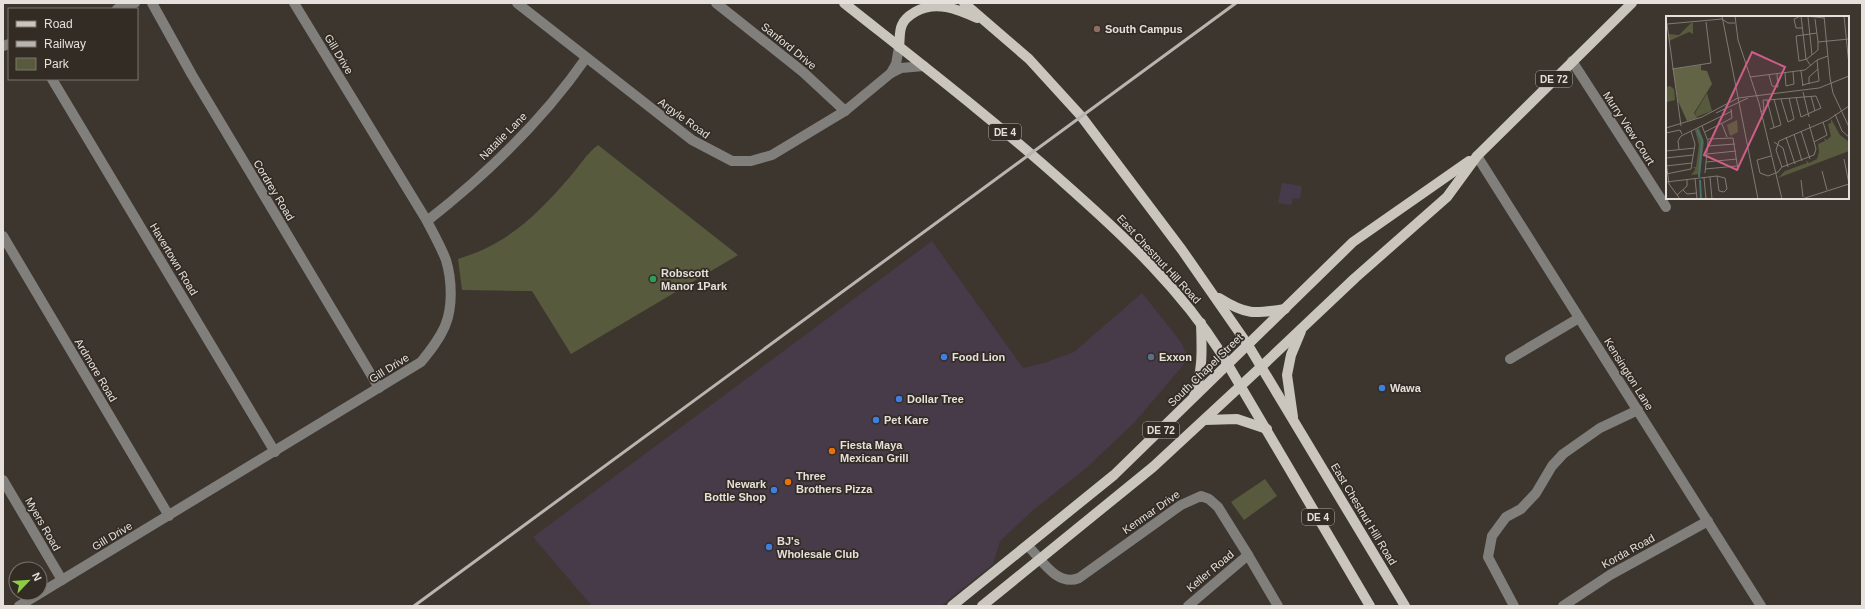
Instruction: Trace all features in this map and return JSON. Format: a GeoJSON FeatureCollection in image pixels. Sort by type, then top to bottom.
{"type":"FeatureCollection","features":[{"type":"Feature","properties":{"kind":"main road","name":"East Chestnut Hill Road"},"geometry":{"type":"LineString","coordinates":[[844,3],[1032,154],[1108,222],[1165,281],[1201,323],[1228,364],[1370,606]]}},
{"type":"Feature","properties":{"kind":"main road","name":"East Chestnut Hill Road"},"geometry":{"type":"LineString","coordinates":[[964,3],[1029,59],[1082,116],[1216,296],[1262,367],[1294,423],[1405,606]]}},
{"type":"Feature","properties":{"kind":"main road","name":"South Chapel Street"},"geometry":{"type":"LineString","coordinates":[[982,606],[1041,560],[1148,472],[1262,367],[1354,278],[1446,197],[1477,156],[1632,3]]}},
{"type":"Feature","properties":{"kind":"main road"},"geometry":{"type":"LineString","coordinates":[[899,47],[902,24],[910,15],[921,9],[937,5],[955,8],[990,24]]}},
{"type":"Feature","properties":{"kind":"main road","name":"South Chapel Street"},"geometry":{"type":"LineString","coordinates":[[952,606],[1114,475],[1353,242],[1477,156]]}},
{"type":"Feature","properties":{"kind":"main road"},"geometry":{"type":"LineString","coordinates":[[1216,296],[1238,309],[1253,313],[1285,309]]}},
{"type":"Feature","properties":{"kind":"main road"},"geometry":{"type":"LineString","coordinates":[[1193,399],[1200,378],[1202,362],[1201,323]]}},
{"type":"Feature","properties":{"kind":"main road"},"geometry":{"type":"LineString","coordinates":[[1294,423],[1288,375],[1291,355],[1302,328]]}},
{"type":"Feature","properties":{"kind":"main road"},"geometry":{"type":"LineString","coordinates":[[1205,420],[1237,419],[1267,429]]}},
{"type":"Feature","properties":{"kind":"street"},"geometry":{"type":"LineString","coordinates":[[120,8],[135,3]]}},
{"type":"Feature","properties":{"kind":"street","name":"Cordrey Road"},"geometry":{"type":"LineString","coordinates":[[152,3],[192,75],[379,388]]}},
{"type":"Feature","properties":{"kind":"street","name":"Gill Drive"},"geometry":{"type":"LineString","coordinates":[[19,606],[421,362],[435,345],[445,326],[450,299],[450,279],[445,259],[428,221],[294,3]]}},
{"type":"Feature","properties":{"kind":"street","name":"Argyle Road"},"geometry":{"type":"LineString","coordinates":[[516,3],[692,140],[732,161],[751,161],[772,155],[845,110],[891,73],[902,68],[924,66]]}},
{"type":"Feature","properties":{"kind":"street","name":"Sanford Drive"},"geometry":{"type":"LineString","coordinates":[[716,3],[803,72],[845,110]]}},
{"type":"Feature","properties":{"kind":"street"},"geometry":{"type":"LineString","coordinates":[[891,73],[896,64],[899,47]]}},
{"type":"Feature","properties":{"kind":"street","name":"Natalie Lane"},"geometry":{"type":"LineString","coordinates":[[428,221],[525,133],[573,76],[586,58]]}},
{"type":"Feature","properties":{"kind":"street","name":"Murry View Court"},"geometry":{"type":"LineString","coordinates":[[1572,62],[1666,207]]}},
{"type":"Feature","properties":{"kind":"street","name":"Havertown Road"},"geometry":{"type":"LineString","coordinates":[[53,80],[275,452]]}},
{"type":"Feature","properties":{"kind":"street","name":"Kensington Lane"},"geometry":{"type":"LineString","coordinates":[[1477,156],[1761,606]]}},
{"type":"Feature","properties":{"kind":"street","name":"Ardmore Road"},"geometry":{"type":"LineString","coordinates":[[3,236],[169,516]]}},
{"type":"Feature","properties":{"kind":"street"},"geometry":{"type":"LineString","coordinates":[[1510,359],[1579,318]]}},
{"type":"Feature","properties":{"kind":"street"},"geometry":{"type":"LineString","coordinates":[[1514,606],[1488,557],[1492,536],[1506,517],[1521,509],[1536,493],[1552,466],[1563,454],[1600,428],[1638,410]]}},
{"type":"Feature","properties":{"kind":"street","name":"Myers Road"},"geometry":{"type":"LineString","coordinates":[[3,480],[62,580]]}},
{"type":"Feature","properties":{"kind":"street","name":"Kenmar Drive"},"geometry":{"type":"LineString","coordinates":[[1028,546],[1060,579],[1066,581],[1075,580],[1181,505],[1201,496],[1209,499],[1218,508],[1278,606]]}},
{"type":"Feature","properties":{"kind":"street","name":"Korda Road"},"geometry":{"type":"LineString","coordinates":[[1563,606],[1610,575],[1708,521]]}},
{"type":"Feature","properties":{"kind":"street","name":"Keller Road"},"geometry":{"type":"LineString","coordinates":[[1188,606],[1248,555]]}},
{"type":"Feature","properties":{"kind":"shaded area"},"geometry":{"type":"Polygon","coordinates":[[[1282,183],[1302,186],[1300,199],[1293,198],[1291,205],[1278,203],[1282,183]]]}},
{"type":"Feature","properties":{"kind":"shaded area"},"geometry":{"type":"Polygon","coordinates":[[[932,241],[1023,368],[1044,363],[1074,352],[1142,293],[1181,342],[1186,353],[1185,363],[1134,423],[1085,469],[1032,511],[1000,541],[993,564],[941,606],[592,606],[533,537],[932,241]]]}},
{"type":"Feature","properties":{"kind":"green space"},"geometry":{"type":"Polygon","coordinates":[[[598,145],[738,255],[571,354],[532,291],[462,290],[458,259],[491,246],[519,228],[544,205],[590,152],[598,145]]]}},
{"type":"Feature","properties":{"kind":"green space"},"geometry":{"type":"Polygon","coordinates":[[[1265,479],[1277,496],[1244,520],[1231,502],[1265,479]]]}},
{"type":"Feature","properties":{"kind":"railway"},"geometry":{"type":"LineString","coordinates":[[414,606],[1236,3]]}},
{"type":"Feature","properties":{"kind":"place","name":"South Campus"},"geometry":{"type":"Point","coordinates":[1097,29]}},
{"type":"Feature","properties":{"kind":"place","name":"Robscott Manor 1Park"},"geometry":{"type":"Point","coordinates":[653,279]}},
{"type":"Feature","properties":{"kind":"place","name":"Food Lion"},"geometry":{"type":"Point","coordinates":[944,357]}},
{"type":"Feature","properties":{"kind":"place","name":"Exxon"},"geometry":{"type":"Point","coordinates":[1151,357]}},
{"type":"Feature","properties":{"kind":"place","name":"Wawa"},"geometry":{"type":"Point","coordinates":[1382,388]}},
{"type":"Feature","properties":{"kind":"place","name":"Dollar Tree"},"geometry":{"type":"Point","coordinates":[899,399]}},
{"type":"Feature","properties":{"kind":"place","name":"Pet Kare"},"geometry":{"type":"Point","coordinates":[876,420]}},
{"type":"Feature","properties":{"kind":"place","name":"Fiesta Maya Mexican Grill"},"geometry":{"type":"Point","coordinates":[832,451]}},
{"type":"Feature","properties":{"kind":"place","name":"Three Brothers Pizza"},"geometry":{"type":"Point","coordinates":[788,482]}},
{"type":"Feature","properties":{"kind":"place","name":"Newark Bottle Shop"},"geometry":{"type":"Point","coordinates":[774,490]}},
{"type":"Feature","properties":{"kind":"place","name":"BJ's Wholesale Club"},"geometry":{"type":"Point","coordinates":[769,547]}}]}
